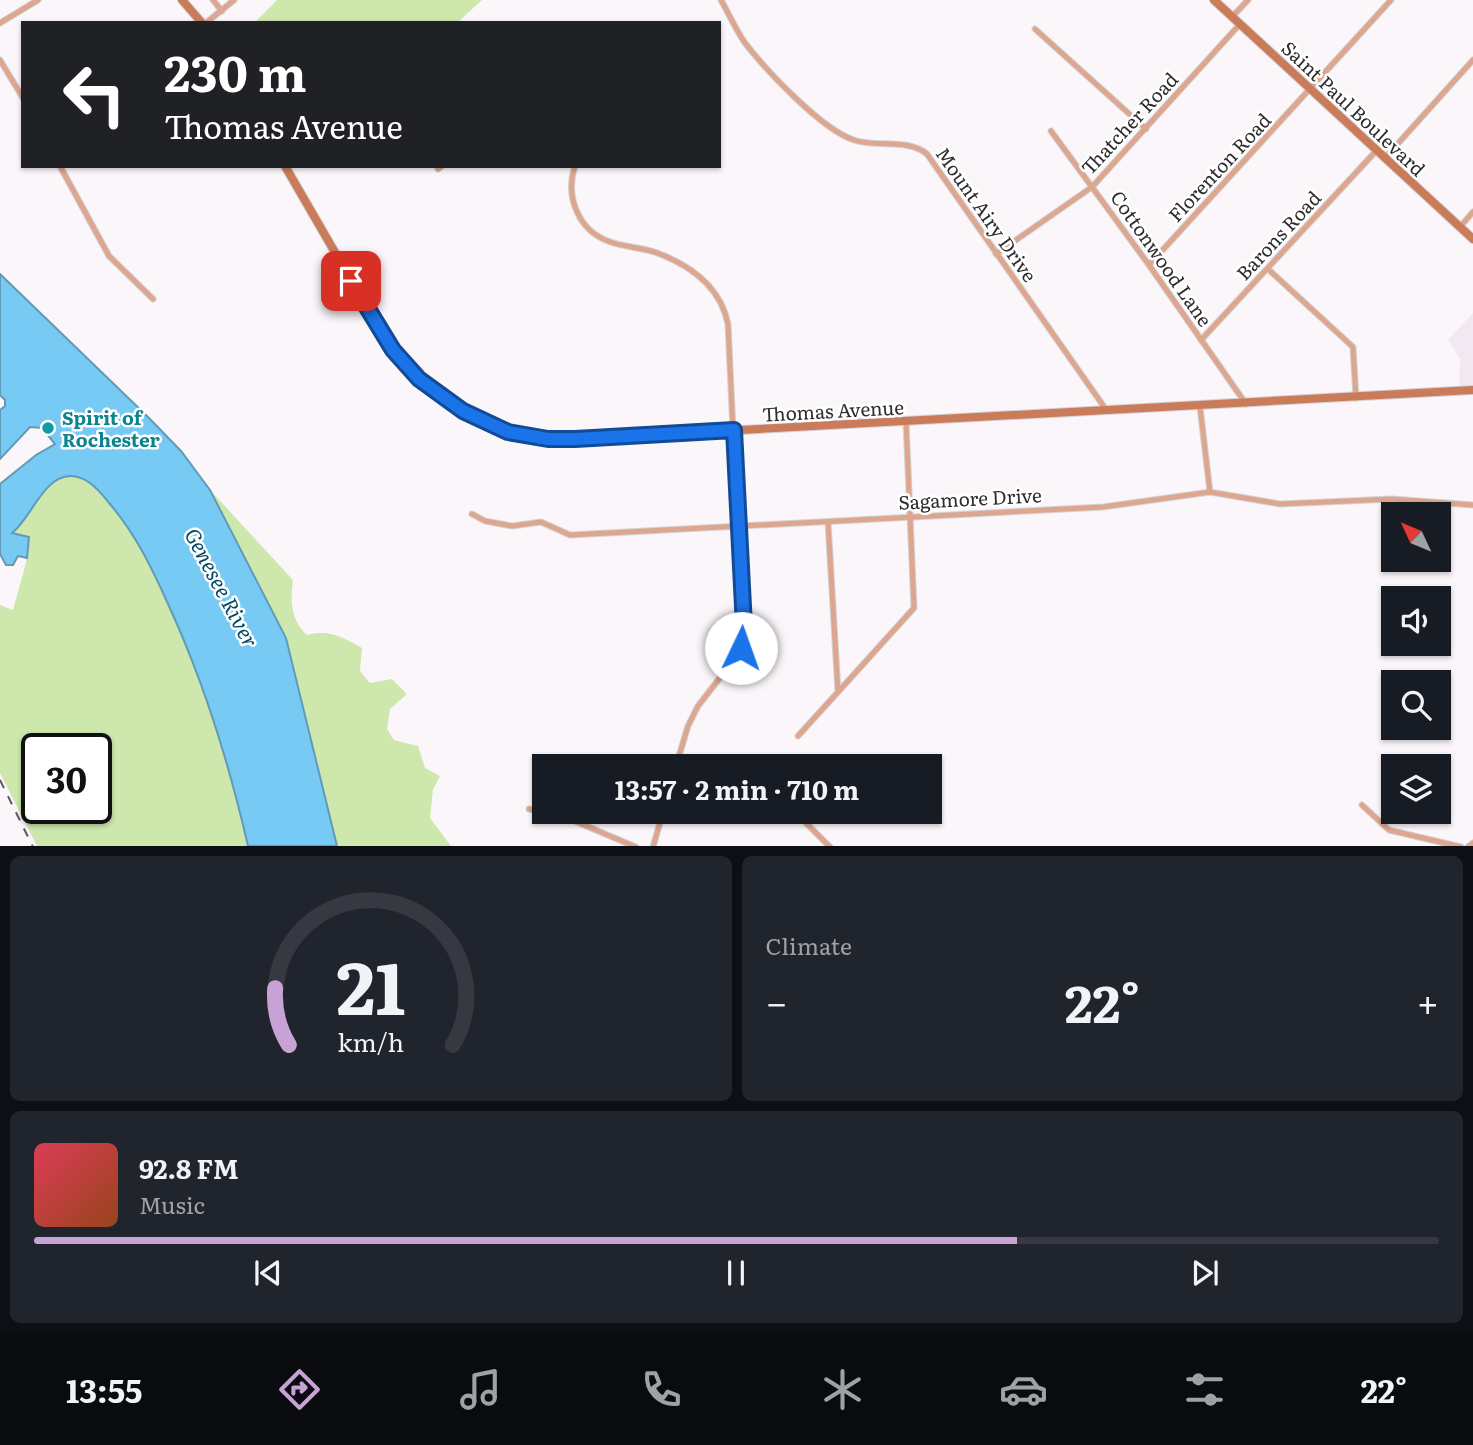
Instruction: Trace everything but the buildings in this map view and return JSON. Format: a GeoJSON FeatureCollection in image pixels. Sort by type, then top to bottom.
{"type":"FeatureCollection","features":[{"type":"Feature","properties":{"kind":"main road"},"geometry":{"type":"LineString","coordinates":[[182,0],[202,21]]}},
{"type":"Feature","properties":{"kind":"main road","name":"Saint Paul Boulevard"},"geometry":{"type":"LineString","coordinates":[[1214,0],[1473,239]]}},
{"type":"Feature","properties":{"kind":"main road","name":"Thomas Avenue"},"geometry":{"type":"LineString","coordinates":[[286,168],[393,350],[419,379],[463,411],[508,432],[548,439],[1200,407],[1473,390]]}},
{"type":"Feature","properties":{"kind":"street"},"geometry":{"type":"LineString","coordinates":[[0,23],[38,0]]}},
{"type":"Feature","properties":{"kind":"street"},"geometry":{"type":"LineString","coordinates":[[213,0],[222,11]]}},
{"type":"Feature","properties":{"kind":"street"},"geometry":{"type":"LineString","coordinates":[[207,21],[234,0]]}},
{"type":"Feature","properties":{"kind":"street","name":"Mount Airy Drive"},"geometry":{"type":"LineString","coordinates":[[721,0],[751,49],[820,121],[854,140],[869,144],[911,146],[927,154],[1107,411]]}},
{"type":"Feature","properties":{"kind":"street"},"geometry":{"type":"LineString","coordinates":[[1232,17],[1248,0]]}},
{"type":"Feature","properties":{"kind":"street","name":"Florenton Road"},"geometry":{"type":"LineString","coordinates":[[1149,265],[1391,0]]}},
{"type":"Feature","properties":{"kind":"street","name":"Thatcher Road"},"geometry":{"type":"LineString","coordinates":[[996,254],[1093,187],[1240,24]]}},
{"type":"Feature","properties":{"kind":"street"},"geometry":{"type":"LineString","coordinates":[[1035,29],[1146,129]]}},
{"type":"Feature","properties":{"kind":"street"},"geometry":{"type":"LineString","coordinates":[[0,60],[21,95]]}},
{"type":"Feature","properties":{"kind":"street"},"geometry":{"type":"LineString","coordinates":[[1385,158],[1473,60]]}},
{"type":"Feature","properties":{"kind":"street","name":"Cottonwood Lane"},"geometry":{"type":"LineString","coordinates":[[1051,131],[1246,404]]}},
{"type":"Feature","properties":{"kind":"street","name":"Barons Road"},"geometry":{"type":"LineString","coordinates":[[1201,340],[1377,150]]}},
{"type":"Feature","properties":{"kind":"street"},"geometry":{"type":"LineString","coordinates":[[61,168],[110,256],[153,299]]}},
{"type":"Feature","properties":{"kind":"street"},"geometry":{"type":"LineString","coordinates":[[575,168],[570,188],[572,200],[590,231],[609,242],[664,255],[701,278],[720,299],[728,324],[743,643],[740,652],[698,706],[688,726],[680,754]]}},
{"type":"Feature","properties":{"kind":"street"},"geometry":{"type":"LineString","coordinates":[[1460,227],[1473,212]]}},
{"type":"Feature","properties":{"kind":"street"},"geometry":{"type":"LineString","coordinates":[[1268,269],[1353,347],[1356,398]]}},
{"type":"Feature","properties":{"kind":"street"},"geometry":{"type":"LineString","coordinates":[[1200,407],[1210,492]]}},
{"type":"Feature","properties":{"kind":"street"},"geometry":{"type":"LineString","coordinates":[[798,736],[914,608],[906,422]]}},
{"type":"Feature","properties":{"kind":"street","name":"Sagamore Drive"},"geometry":{"type":"LineString","coordinates":[[472,514],[485,521],[512,526],[541,522],[570,536],[1103,506],[1210,492],[1280,504],[1392,499],[1473,505]]}},
{"type":"Feature","properties":{"kind":"street"},"geometry":{"type":"LineString","coordinates":[[828,522],[838,692]]}},
{"type":"Feature","properties":{"kind":"street"},"geometry":{"type":"LineString","coordinates":[[1362,805],[1389,830],[1461,846]]}},
{"type":"Feature","properties":{"kind":"street"},"geometry":{"type":"LineString","coordinates":[[582,824],[636,846]]}},
{"type":"Feature","properties":{"kind":"street"},"geometry":{"type":"LineString","coordinates":[[653,846],[659,824]]}},
{"type":"Feature","properties":{"kind":"street"},"geometry":{"type":"LineString","coordinates":[[807,824],[830,846]]}},
{"type":"Feature","properties":{"kind":"street"},"geometry":{"type":"LineString","coordinates":[[1468,846],[1473,843]]}},
{"type":"Feature","properties":{"kind":"shaded area"},"geometry":{"type":"Polygon","coordinates":[[[1473,313],[1473,386],[1459,387],[1460,359],[1448,340],[1473,313]]]}},
{"type":"Feature","properties":{"kind":"green space"},"geometry":{"type":"Polygon","coordinates":[[[277,0],[482,0],[459,21],[256,21],[277,0]]]}},
{"type":"Feature","properties":{"kind":"green space"},"geometry":{"type":"Polygon","coordinates":[[[69,475],[100,492],[129,528],[158,579],[184,638],[206,699],[248,846],[37,846],[26,824],[112,824],[112,733],[21,733],[21,814],[0,773],[0,605],[13,610],[26,563],[29,537],[11,534],[51,485],[69,475]]]}},
{"type":"Feature","properties":{"kind":"green space"},"geometry":{"type":"Polygon","coordinates":[[[210,490],[293,580],[293,610],[307,635],[335,635],[362,648],[360,671],[370,683],[392,679],[407,694],[390,709],[387,729],[394,740],[418,746],[425,768],[440,776],[433,789],[430,818],[451,846],[337,846],[286,638],[210,490]]]}},
{"type":"Feature","properties":{"kind":"water","name":"Genesee River"},"geometry":{"type":"Polygon","coordinates":[[[0,274],[148,417],[181,451],[210,490],[286,638],[337,846],[248,846],[214,723],[181,633],[156,577],[135,539],[93,485],[71,476],[61,478],[45,490],[12,533],[29,537],[27,558],[18,556],[13,565],[6,565],[0,554],[0,484],[36,455],[55,444],[42,428],[30,427],[0,459],[0,410],[5,406],[5,400],[0,395],[0,274]]]}},
{"type":"Feature","properties":{"kind":"railway"},"geometry":{"type":"LineString","coordinates":[[0,780],[33,846]]}},
{"type":"Feature","properties":{"kind":"place","name":"Spirit of Rochester"},"geometry":{"type":"Point","coordinates":[48,428]}},
{"type":"Feature","properties":{"kind":"route"},"geometry":{"type":"LineString","coordinates":[[351,281],[393,350],[419,379],[463,411],[508,432],[548,439],[575,439],[734,430],[744,626],[741,648]]}}]}
